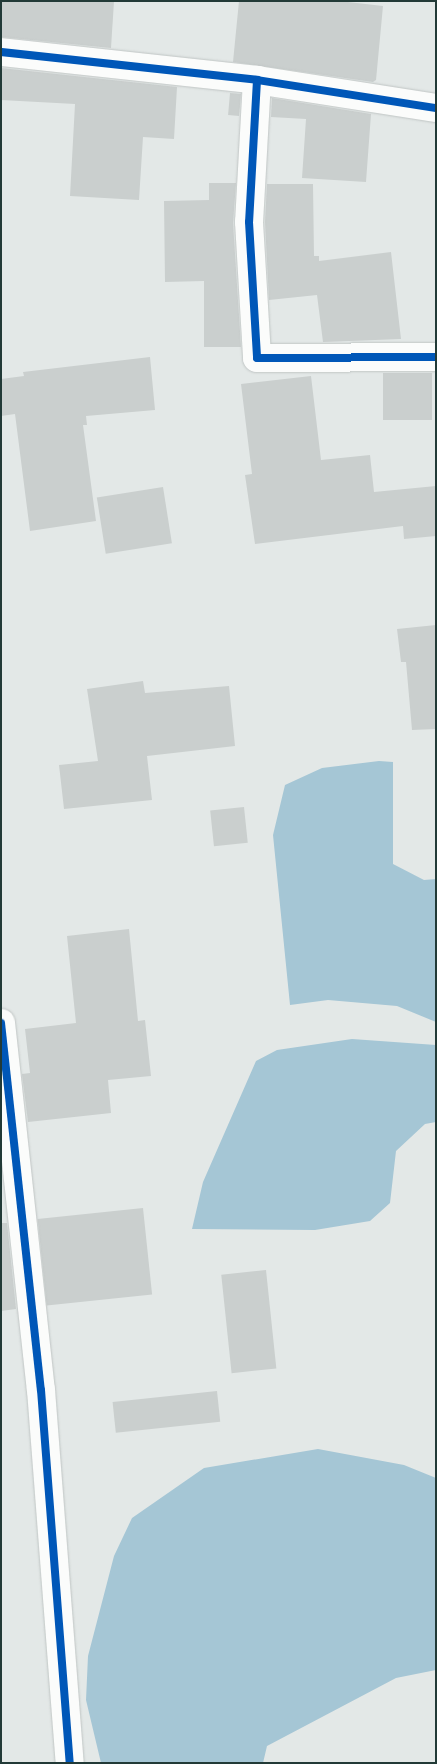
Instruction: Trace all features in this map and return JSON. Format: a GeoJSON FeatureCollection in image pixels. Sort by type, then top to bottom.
{"type":"FeatureCollection","features":[{"type":"Feature","properties":{"kind":"street"},"geometry":{"type":"LineString","coordinates":[[1,52],[257,80],[436,108]]}},
{"type":"Feature","properties":{"kind":"street"},"geometry":{"type":"LineString","coordinates":[[257,80],[249,222],[256,358],[436,357]]}},
{"type":"Feature","properties":{"kind":"street"},"geometry":{"type":"LineString","coordinates":[[1,1024],[41,1390],[70,1763]]}},
{"type":"Feature","properties":{"kind":"water"},"geometry":{"type":"Polygon","coordinates":[[[379,761],[393,762],[393,864],[424,880],[436,879],[436,1022],[397,1006],[328,1000],[290,1005],[273,835],[285,785],[322,768],[379,761]]]}},
{"type":"Feature","properties":{"kind":"water"},"geometry":{"type":"Polygon","coordinates":[[[352,1039],[436,1045],[436,1122],[425,1124],[396,1151],[390,1203],[370,1221],[315,1230],[192,1229],[203,1182],[256,1061],[277,1050],[352,1039]]]}},
{"type":"Feature","properties":{"kind":"water"},"geometry":{"type":"Polygon","coordinates":[[[318,1449],[404,1465],[436,1478],[436,1670],[396,1678],[267,1746],[263,1763],[101,1763],[86,1700],[88,1656],[114,1556],[132,1518],[204,1468],[318,1449]]]}},
{"type":"Feature","properties":{"kind":"building"},"geometry":{"type":"Polygon","coordinates":[[[1,1],[114,1],[111,48],[1,37],[1,1]]]}},
{"type":"Feature","properties":{"kind":"building"},"geometry":{"type":"Polygon","coordinates":[[[239,1],[339,1],[383,6],[376,80],[373,82],[233,62],[239,1]]]}},
{"type":"Feature","properties":{"kind":"building"},"geometry":{"type":"Polygon","coordinates":[[[1,68],[177,87],[174,139],[143,137],[139,200],[70,196],[75,104],[1,100],[1,68]]]}},
{"type":"Feature","properties":{"kind":"building"},"geometry":{"type":"Polygon","coordinates":[[[230,93],[241,94],[239,116],[228,115],[230,93]]]}},
{"type":"Feature","properties":{"kind":"building"},"geometry":{"type":"Polygon","coordinates":[[[272,98],[371,114],[366,182],[302,178],[306,119],[271,117],[272,98]]]}},
{"type":"Feature","properties":{"kind":"building"},"geometry":{"type":"Polygon","coordinates":[[[209,183],[236,183],[233,223],[241,347],[204,347],[204,281],[165,282],[164,201],[209,200],[209,183]]]}},
{"type":"Feature","properties":{"kind":"building"},"geometry":{"type":"Polygon","coordinates":[[[267,184],[313,184],[314,256],[319,256],[319,261],[391,252],[401,339],[323,342],[317,295],[269,300],[265,222],[267,184]]]}},
{"type":"Feature","properties":{"kind":"building"},"geometry":{"type":"Polygon","coordinates":[[[150,357],[155,410],[86,416],[87,425],[83,425],[96,521],[30,531],[15,414],[1,416],[1,379],[24,376],[23,372],[150,357]]]}},
{"type":"Feature","properties":{"kind":"building"},"geometry":{"type":"Polygon","coordinates":[[[383,373],[432,373],[432,420],[383,420],[383,373]]]}},
{"type":"Feature","properties":{"kind":"building"},"geometry":{"type":"Polygon","coordinates":[[[311,376],[321,460],[370,455],[374,492],[436,486],[436,536],[404,539],[403,526],[255,544],[245,475],[252,474],[241,384],[311,376]]]}},
{"type":"Feature","properties":{"kind":"building"},"geometry":{"type":"Polygon","coordinates":[[[163,487],[172,543],[106,554],[97,497],[163,487]]]}},
{"type":"Feature","properties":{"kind":"building"},"geometry":{"type":"Polygon","coordinates":[[[436,625],[436,729],[412,730],[406,662],[401,662],[397,629],[436,625]]]}},
{"type":"Feature","properties":{"kind":"building"},"geometry":{"type":"Polygon","coordinates":[[[143,681],[145,693],[229,686],[235,746],[147,756],[152,800],[64,809],[59,765],[98,761],[87,689],[143,681]]]}},
{"type":"Feature","properties":{"kind":"building"},"geometry":{"type":"Polygon","coordinates":[[[244,807],[248,843],[214,846],[210,811],[244,807]]]}},
{"type":"Feature","properties":{"kind":"building"},"geometry":{"type":"Polygon","coordinates":[[[129,929],[138,1021],[145,1020],[151,1076],[108,1080],[111,1113],[28,1122],[22,1074],[30,1073],[25,1029],[76,1023],[67,936],[129,929]]]}},
{"type":"Feature","properties":{"kind":"building"},"geometry":{"type":"Polygon","coordinates":[[[143,1208],[152,1295],[47,1306],[38,1219],[143,1208]]]}},
{"type":"Feature","properties":{"kind":"building"},"geometry":{"type":"Polygon","coordinates":[[[1,1223],[7,1223],[16,1309],[1,1311],[1,1223]]]}},
{"type":"Feature","properties":{"kind":"building"},"geometry":{"type":"Polygon","coordinates":[[[266,1270],[276,1368],[232,1373],[221,1275],[266,1270]]]}},
{"type":"Feature","properties":{"kind":"building"},"geometry":{"type":"Polygon","coordinates":[[[217,1391],[220,1422],[116,1433],[113,1402],[217,1391]]]}},
{"type":"Feature","properties":{"kind":"cycle path"},"geometry":{"type":"LineString","coordinates":[[1,52],[257,80],[436,108]]}},
{"type":"Feature","properties":{"kind":"cycle path"},"geometry":{"type":"LineString","coordinates":[[257,80],[249,222],[257,358],[436,357]]}},
{"type":"Feature","properties":{"kind":"cycle path"},"geometry":{"type":"LineString","coordinates":[[1,1023],[41,1390],[70,1763]]}}]}
